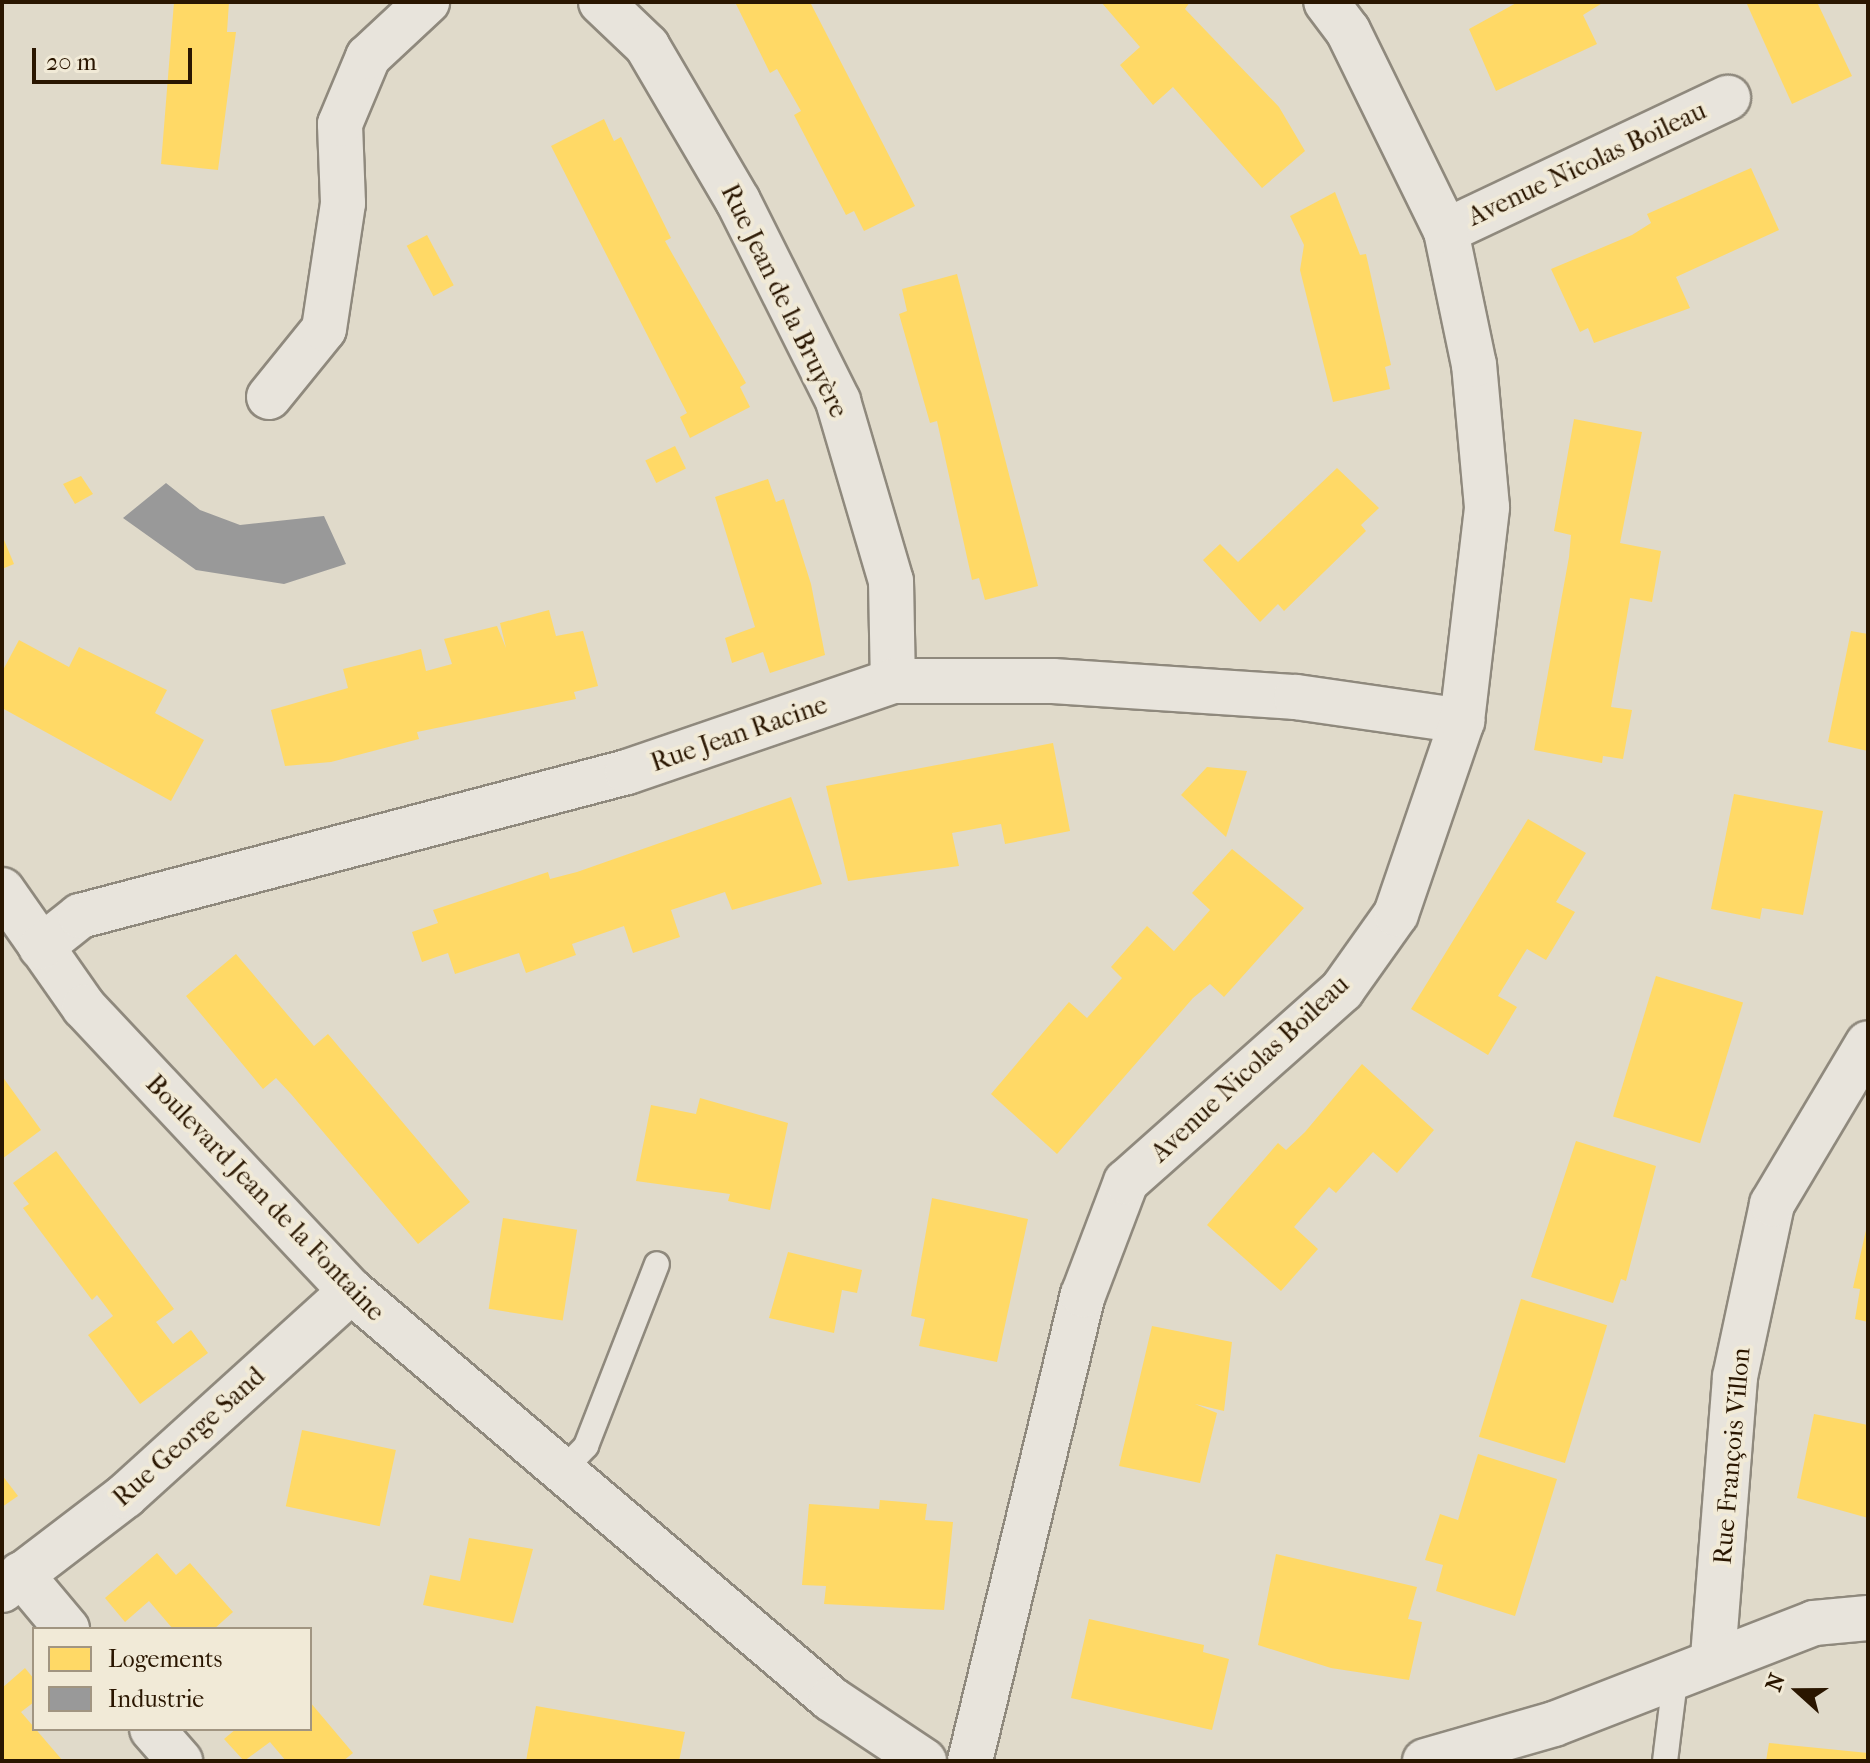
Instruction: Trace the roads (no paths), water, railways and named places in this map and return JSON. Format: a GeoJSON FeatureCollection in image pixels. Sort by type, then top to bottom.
{"type":"FeatureCollection","features":[{"type":"Feature","properties":{"kind":"street"},"geometry":{"type":"LineString","coordinates":[[269,397],[324,329],[343,203],[340,124],[368,57],[427,2]]}},
{"type":"Feature","properties":{"kind":"street","name":"Rue Jean de la Bruyère"},"geometry":{"type":"LineString","coordinates":[[601,2],[647,46],[738,201],[838,401],[891,581],[893,681]]}},
{"type":"Feature","properties":{"kind":"street","name":"Avenue Nicolas Boileau"},"geometry":{"type":"LineString","coordinates":[[970,1761],[1083,1295],[1126,1182],[1342,990],[1396,914],[1462,721],[1487,507],[1474,365],[1446,231],[1348,31],[1326,2]]}},
{"type":"Feature","properties":{"kind":"street","name":"Avenue Nicolas Boileau"},"geometry":{"type":"LineString","coordinates":[[1446,231],[1728,98]]}},
{"type":"Feature","properties":{"kind":"street","name":"Rue Jean Racine"},"geometry":{"type":"LineString","coordinates":[[41,947],[80,916],[627,772],[893,681],[1053,681],[1296,697],[1462,721]]}},
{"type":"Feature","properties":{"kind":"street","name":"Boulevard Jean de la Fontaine"},"geometry":{"type":"LineString","coordinates":[[2,890],[84,1007],[351,1291],[831,1699],[924,1761]]}},
{"type":"Feature","properties":{"kind":"street","name":"Rue François Villon"},"geometry":{"type":"LineString","coordinates":[[1695,1665],[1735,1377],[1772,1204],[1868,1043]]}},
{"type":"Feature","properties":{"kind":"street","name":"Rue George Sand"},"geometry":{"type":"LineString","coordinates":[[65,1627],[11,1582],[125,1496],[351,1291]]}},
{"type":"Feature","properties":{"kind":"street"},"geometry":{"type":"LineString","coordinates":[[1425,1761],[1554,1724],[1695,1665],[1814,1623],[1868,1618]]}},
{"type":"Feature","properties":{"kind":"street"},"geometry":{"type":"LineString","coordinates":[[154,1731],[180,1761]]}},
{"type":"Feature","properties":{"kind":"lane"},"geometry":{"type":"LineString","coordinates":[[564,1469],[586,1446],[657,1264]]}},
{"type":"Feature","properties":{"kind":"lane"},"geometry":{"type":"LineString","coordinates":[[1665,1761],[1695,1665]]}}]}
